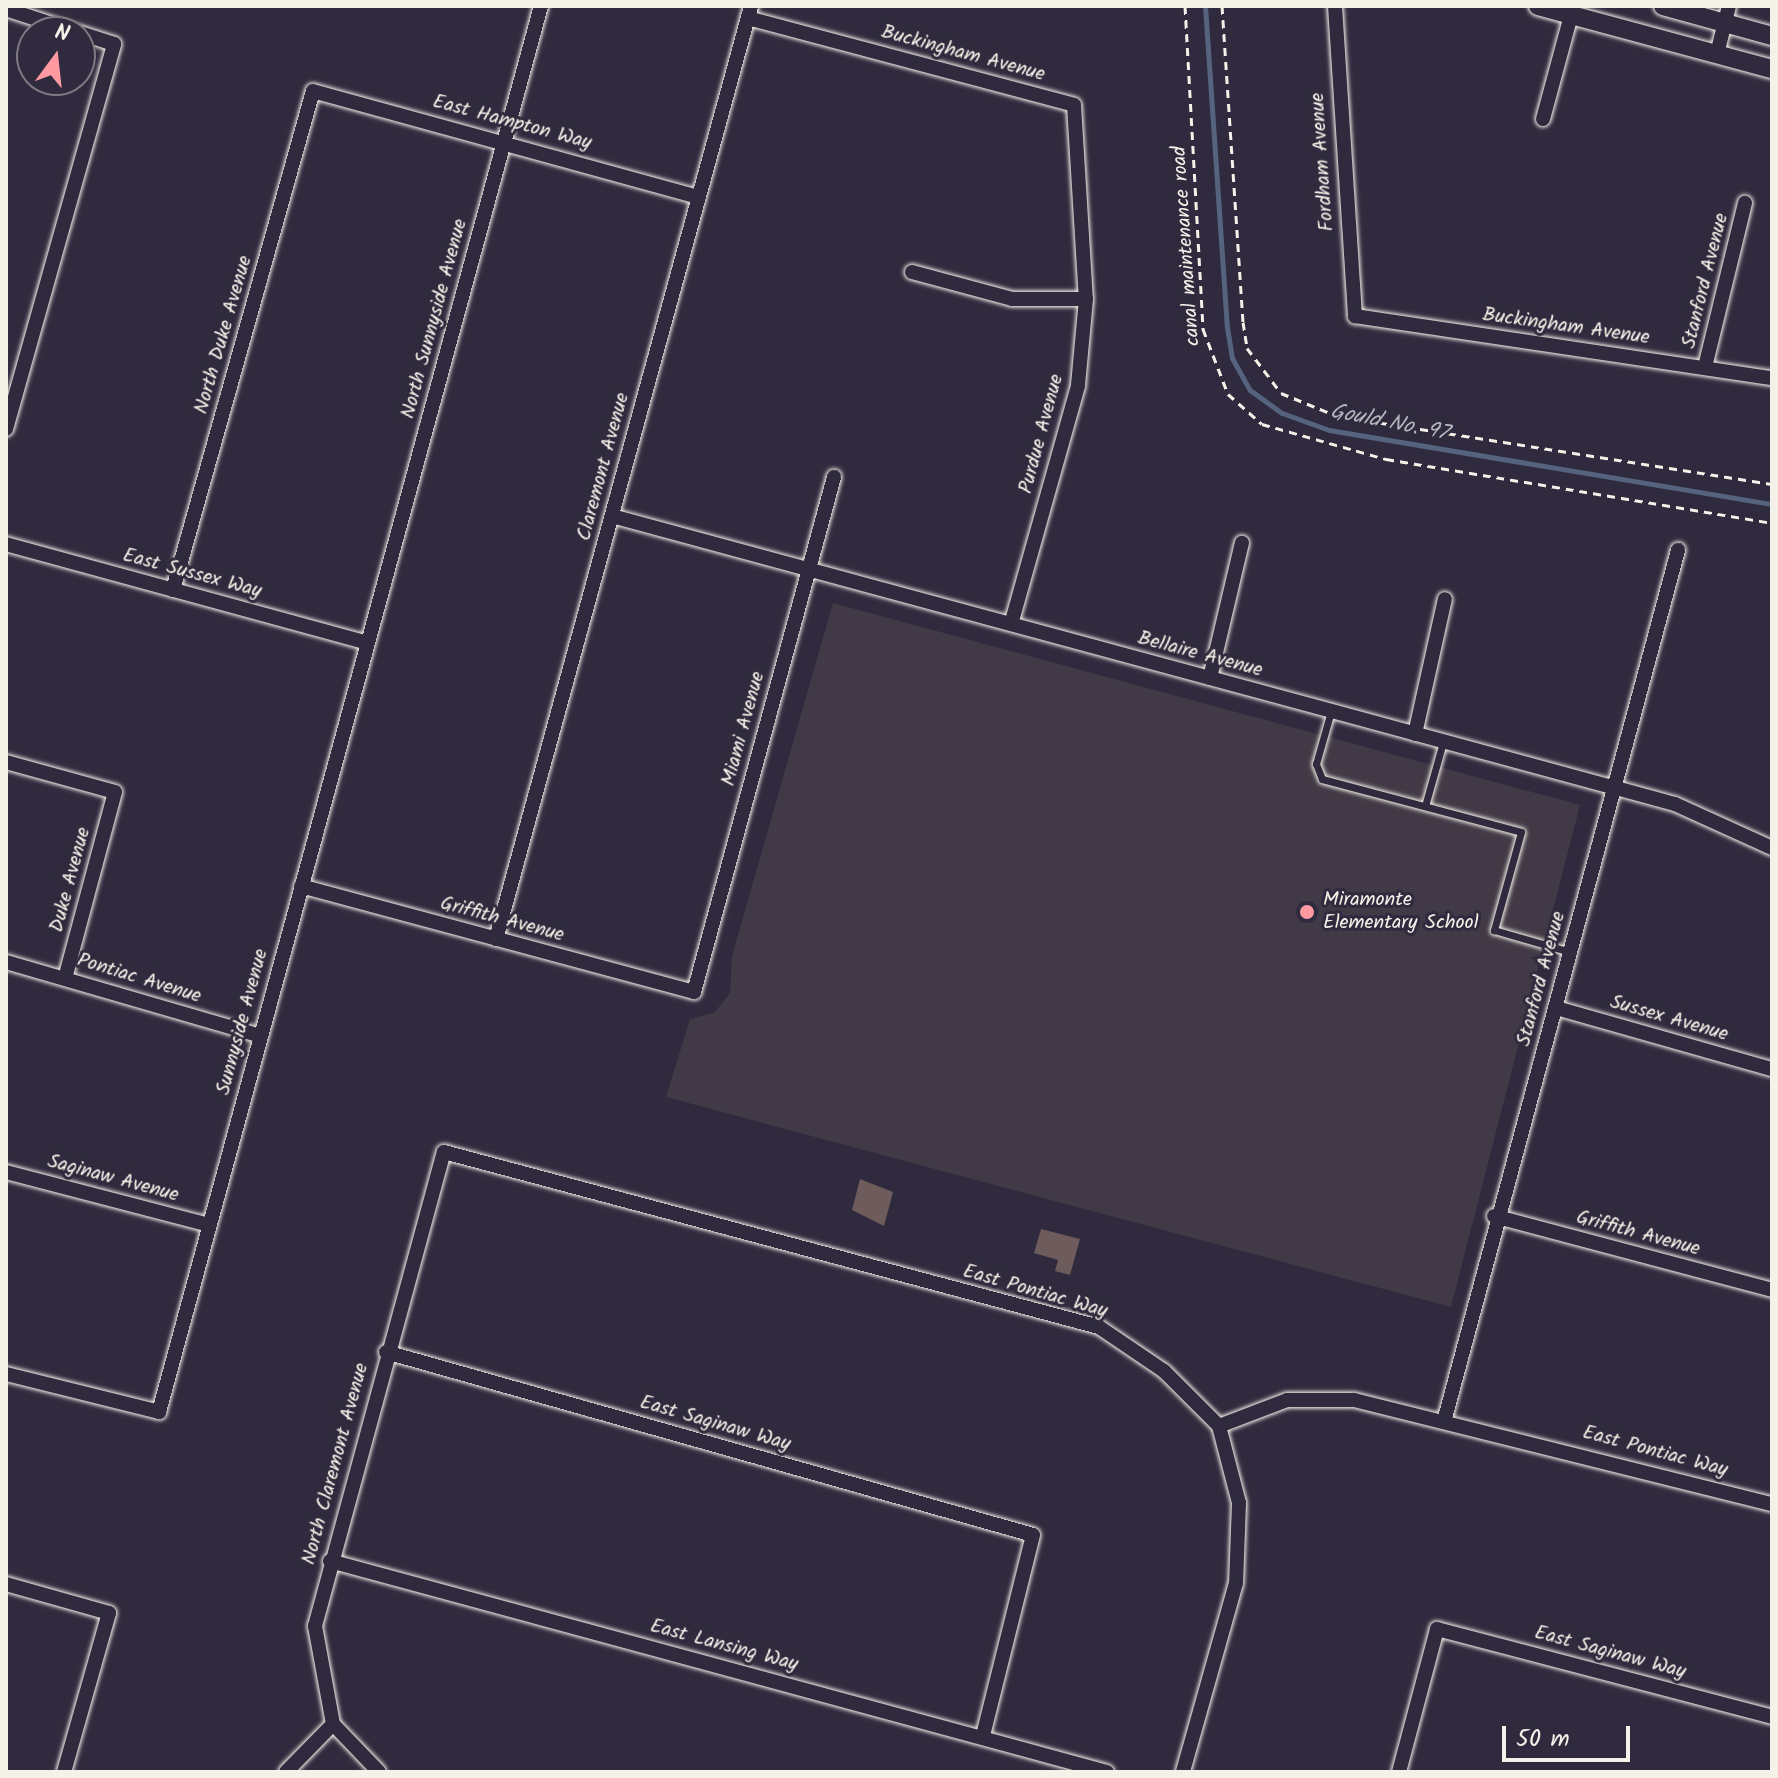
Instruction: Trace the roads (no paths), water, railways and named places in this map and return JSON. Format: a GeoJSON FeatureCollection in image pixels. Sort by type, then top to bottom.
{"type":"FeatureCollection","features":[{"type":"Feature","properties":{"kind":"main road"},"geometry":{"type":"LineString","coordinates":[[1538,6],[1772,69]]}},
{"type":"Feature","properties":{"kind":"main road"},"geometry":{"type":"LineString","coordinates":[[1663,6],[1727,14],[1772,36]]}},
{"type":"Feature","properties":{"kind":"street","name":"North Sunnyside Avenue"},"geometry":{"type":"LineString","coordinates":[[367,643],[541,6]]}},
{"type":"Feature","properties":{"kind":"street","name":"Fordham Avenue"},"geometry":{"type":"LineString","coordinates":[[1335,6],[1355,316]]}},
{"type":"Feature","properties":{"kind":"street"},"geometry":{"type":"LineString","coordinates":[[6,9],[27,16]]}},
{"type":"Feature","properties":{"kind":"street","name":"Buckingham Avenue"},"geometry":{"type":"LineString","coordinates":[[750,12],[1074,105]]}},
{"type":"Feature","properties":{"kind":"street","name":"Claremont Avenue"},"geometry":{"type":"LineString","coordinates":[[496,939],[750,12]]}},
{"type":"Feature","properties":{"kind":"street"},"geometry":{"type":"LineString","coordinates":[[1717,54],[1727,14]]}},
{"type":"Feature","properties":{"kind":"street"},"geometry":{"type":"LineString","coordinates":[[1543,119],[1571,15]]}},
{"type":"Feature","properties":{"kind":"street"},"geometry":{"type":"LineString","coordinates":[[6,429],[114,44],[96,38]]}},
{"type":"Feature","properties":{"kind":"street","name":"East Hampton Way"},"geometry":{"type":"LineString","coordinates":[[313,91],[504,140],[699,197]]}},
{"type":"Feature","properties":{"kind":"street","name":"North Duke Avenue"},"geometry":{"type":"LineString","coordinates":[[173,590],[313,91]]}},
{"type":"Feature","properties":{"kind":"street","name":"Purdue Avenue"},"geometry":{"type":"LineString","coordinates":[[1011,624],[1078,386],[1086,299],[1074,105]]}},
{"type":"Feature","properties":{"kind":"street","name":"Stanford Avenue"},"geometry":{"type":"LineString","coordinates":[[1705,367],[1745,203]]}},
{"type":"Feature","properties":{"kind":"street"},"geometry":{"type":"LineString","coordinates":[[912,272],[1012,299],[1086,299]]}},
{"type":"Feature","properties":{"kind":"street","name":"Buckingham Avenue"},"geometry":{"type":"LineString","coordinates":[[1355,316],[1772,378]]}},
{"type":"Feature","properties":{"kind":"street","name":"Miami Avenue"},"geometry":{"type":"LineString","coordinates":[[694,992],[834,477]]}},
{"type":"Feature","properties":{"kind":"street","name":"Bellaire Avenue"},"geometry":{"type":"LineString","coordinates":[[612,516],[1675,804],[1772,848]]}},
{"type":"Feature","properties":{"kind":"street"},"geometry":{"type":"LineString","coordinates":[[1210,678],[1242,543]]}},
{"type":"Feature","properties":{"kind":"street","name":"East Sussex Way"},"geometry":{"type":"LineString","coordinates":[[6,544],[367,643]]}},
{"type":"Feature","properties":{"kind":"street","name":"Stanford Avenue"},"geometry":{"type":"LineString","coordinates":[[1445,1418],[1494,1216],[1556,1008],[1678,550]]}},
{"type":"Feature","properties":{"kind":"street"},"geometry":{"type":"LineString","coordinates":[[1415,734],[1445,599]]}},
{"type":"Feature","properties":{"kind":"street","name":"Sunnyside Avenue"},"geometry":{"type":"LineString","coordinates":[[6,1374],[159,1412],[367,643]]}},
{"type":"Feature","properties":{"kind":"street","name":"Duke Avenue"},"geometry":{"type":"LineString","coordinates":[[6,762],[115,792],[65,978]]}},
{"type":"Feature","properties":{"kind":"street","name":"Griffith Avenue"},"geometry":{"type":"LineString","coordinates":[[301,886],[694,992]]}},
{"type":"Feature","properties":{"kind":"street","name":"Pontiac Avenue"},"geometry":{"type":"LineString","coordinates":[[6,962],[260,1036]]}},
{"type":"Feature","properties":{"kind":"street","name":"Sussex Avenue"},"geometry":{"type":"LineString","coordinates":[[1556,1008],[1772,1069]]}},
{"type":"Feature","properties":{"kind":"street","name":"North Claremont Avenue"},"geometry":{"type":"LineString","coordinates":[[333,1724],[315,1626],[386,1352],[444,1152]]}},
{"type":"Feature","properties":{"kind":"street","name":"East Pontiac Way"},"geometry":{"type":"LineString","coordinates":[[444,1152],[1099,1327],[1164,1371],[1219,1426],[1287,1400],[1354,1400],[1445,1418],[1772,1504]]}},
{"type":"Feature","properties":{"kind":"street","name":"Saginaw Avenue"},"geometry":{"type":"LineString","coordinates":[[6,1172],[209,1225]]}},
{"type":"Feature","properties":{"kind":"street","name":"Griffith Avenue"},"geometry":{"type":"LineString","coordinates":[[1494,1216],[1772,1290]]}},
{"type":"Feature","properties":{"kind":"street","name":"East Saginaw Way"},"geometry":{"type":"LineString","coordinates":[[386,1352],[1033,1535],[983,1736]]}},
{"type":"Feature","properties":{"kind":"street"},"geometry":{"type":"LineString","coordinates":[[1183,1772],[1236,1583],[1239,1503],[1219,1426]]}},
{"type":"Feature","properties":{"kind":"street","name":"East Lansing Way"},"geometry":{"type":"LineString","coordinates":[[330,1561],[1107,1772]]}},
{"type":"Feature","properties":{"kind":"street"},"geometry":{"type":"LineString","coordinates":[[6,1584],[109,1613],[64,1772]]}},
{"type":"Feature","properties":{"kind":"street","name":"East Saginaw Way"},"geometry":{"type":"LineString","coordinates":[[1399,1772],[1437,1629],[1772,1717]]}},
{"type":"Feature","properties":{"kind":"street"},"geometry":{"type":"LineString","coordinates":[[286,1772],[333,1724],[379,1772]]}},
{"type":"Feature","properties":{"kind":"lane"},"geometry":{"type":"LineString","coordinates":[[1331,711],[1316,764],[1322,779],[1521,832],[1494,930],[1570,952]]}},
{"type":"Feature","properties":{"kind":"lane"},"geometry":{"type":"LineString","coordinates":[[1425,806],[1443,742]]}},
{"type":"Feature","properties":{"kind":"waterway","name":"Gould No. 97"},"geometry":{"type":"LineString","coordinates":[[1205,6],[1227,327],[1232,358],[1250,390],[1282,413],[1329,430],[1772,504]]}},
{"type":"Feature","properties":{"kind":"place","name":"Miramonte Elementary School"},"geometry":{"type":"Point","coordinates":[1307,912]}}]}
